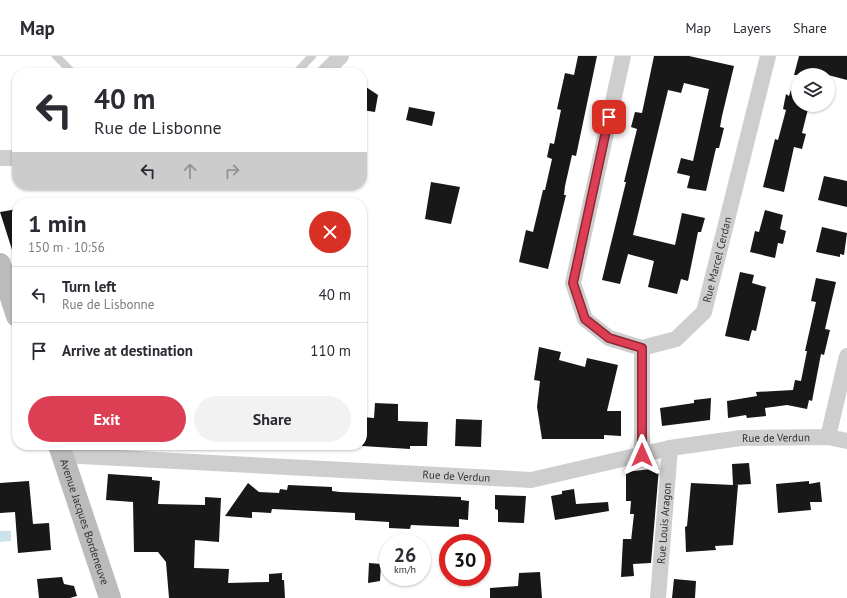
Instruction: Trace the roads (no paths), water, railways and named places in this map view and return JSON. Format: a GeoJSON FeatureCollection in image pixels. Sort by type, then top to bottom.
{"type":"FeatureCollection","features":[{"type":"Feature","properties":{"kind":"main road"},"geometry":{"type":"LineString","coordinates":[[0,264],[12,301]]}},
{"type":"Feature","properties":{"kind":"main road","name":"Avenue Jacques Bordeneuve"},"geometry":{"type":"LineString","coordinates":[[61,450],[110,598]]}},
{"type":"Feature","properties":{"kind":"street"},"geometry":{"type":"LineString","coordinates":[[329,68],[341,56]]}},
{"type":"Feature","properties":{"kind":"street"},"geometry":{"type":"LineString","coordinates":[[622,56],[573,283],[585,319],[609,338],[642,348],[642,455]]}},
{"type":"Feature","properties":{"kind":"street","name":"Rue Marcel Cerdan"},"geometry":{"type":"LineString","coordinates":[[642,348],[676,338],[704,312],[768,56]]}},
{"type":"Feature","properties":{"kind":"street"},"geometry":{"type":"LineString","coordinates":[[0,158],[12,158]]}},
{"type":"Feature","properties":{"kind":"street"},"geometry":{"type":"LineString","coordinates":[[828,438],[847,356]]}},
{"type":"Feature","properties":{"kind":"street","name":"Rue de Verdun"},"geometry":{"type":"LineString","coordinates":[[61,450],[531,480],[670,448],[741,438],[828,438],[847,441]]}},
{"type":"Feature","properties":{"kind":"street","name":"Rue Louis Aragon"},"geometry":{"type":"LineString","coordinates":[[658,598],[670,448]]}},
{"type":"Feature","properties":{"kind":"lane"},"geometry":{"type":"LineString","coordinates":[[56,56],[68,68]]}},
{"type":"Feature","properties":{"kind":"lane"},"geometry":{"type":"LineString","coordinates":[[301,68],[312,56]]}},
{"type":"Feature","properties":{"kind":"water"},"geometry":{"type":"Polygon","coordinates":[[[0,531],[11,531],[11,541],[0,542],[0,531]]]}}]}
